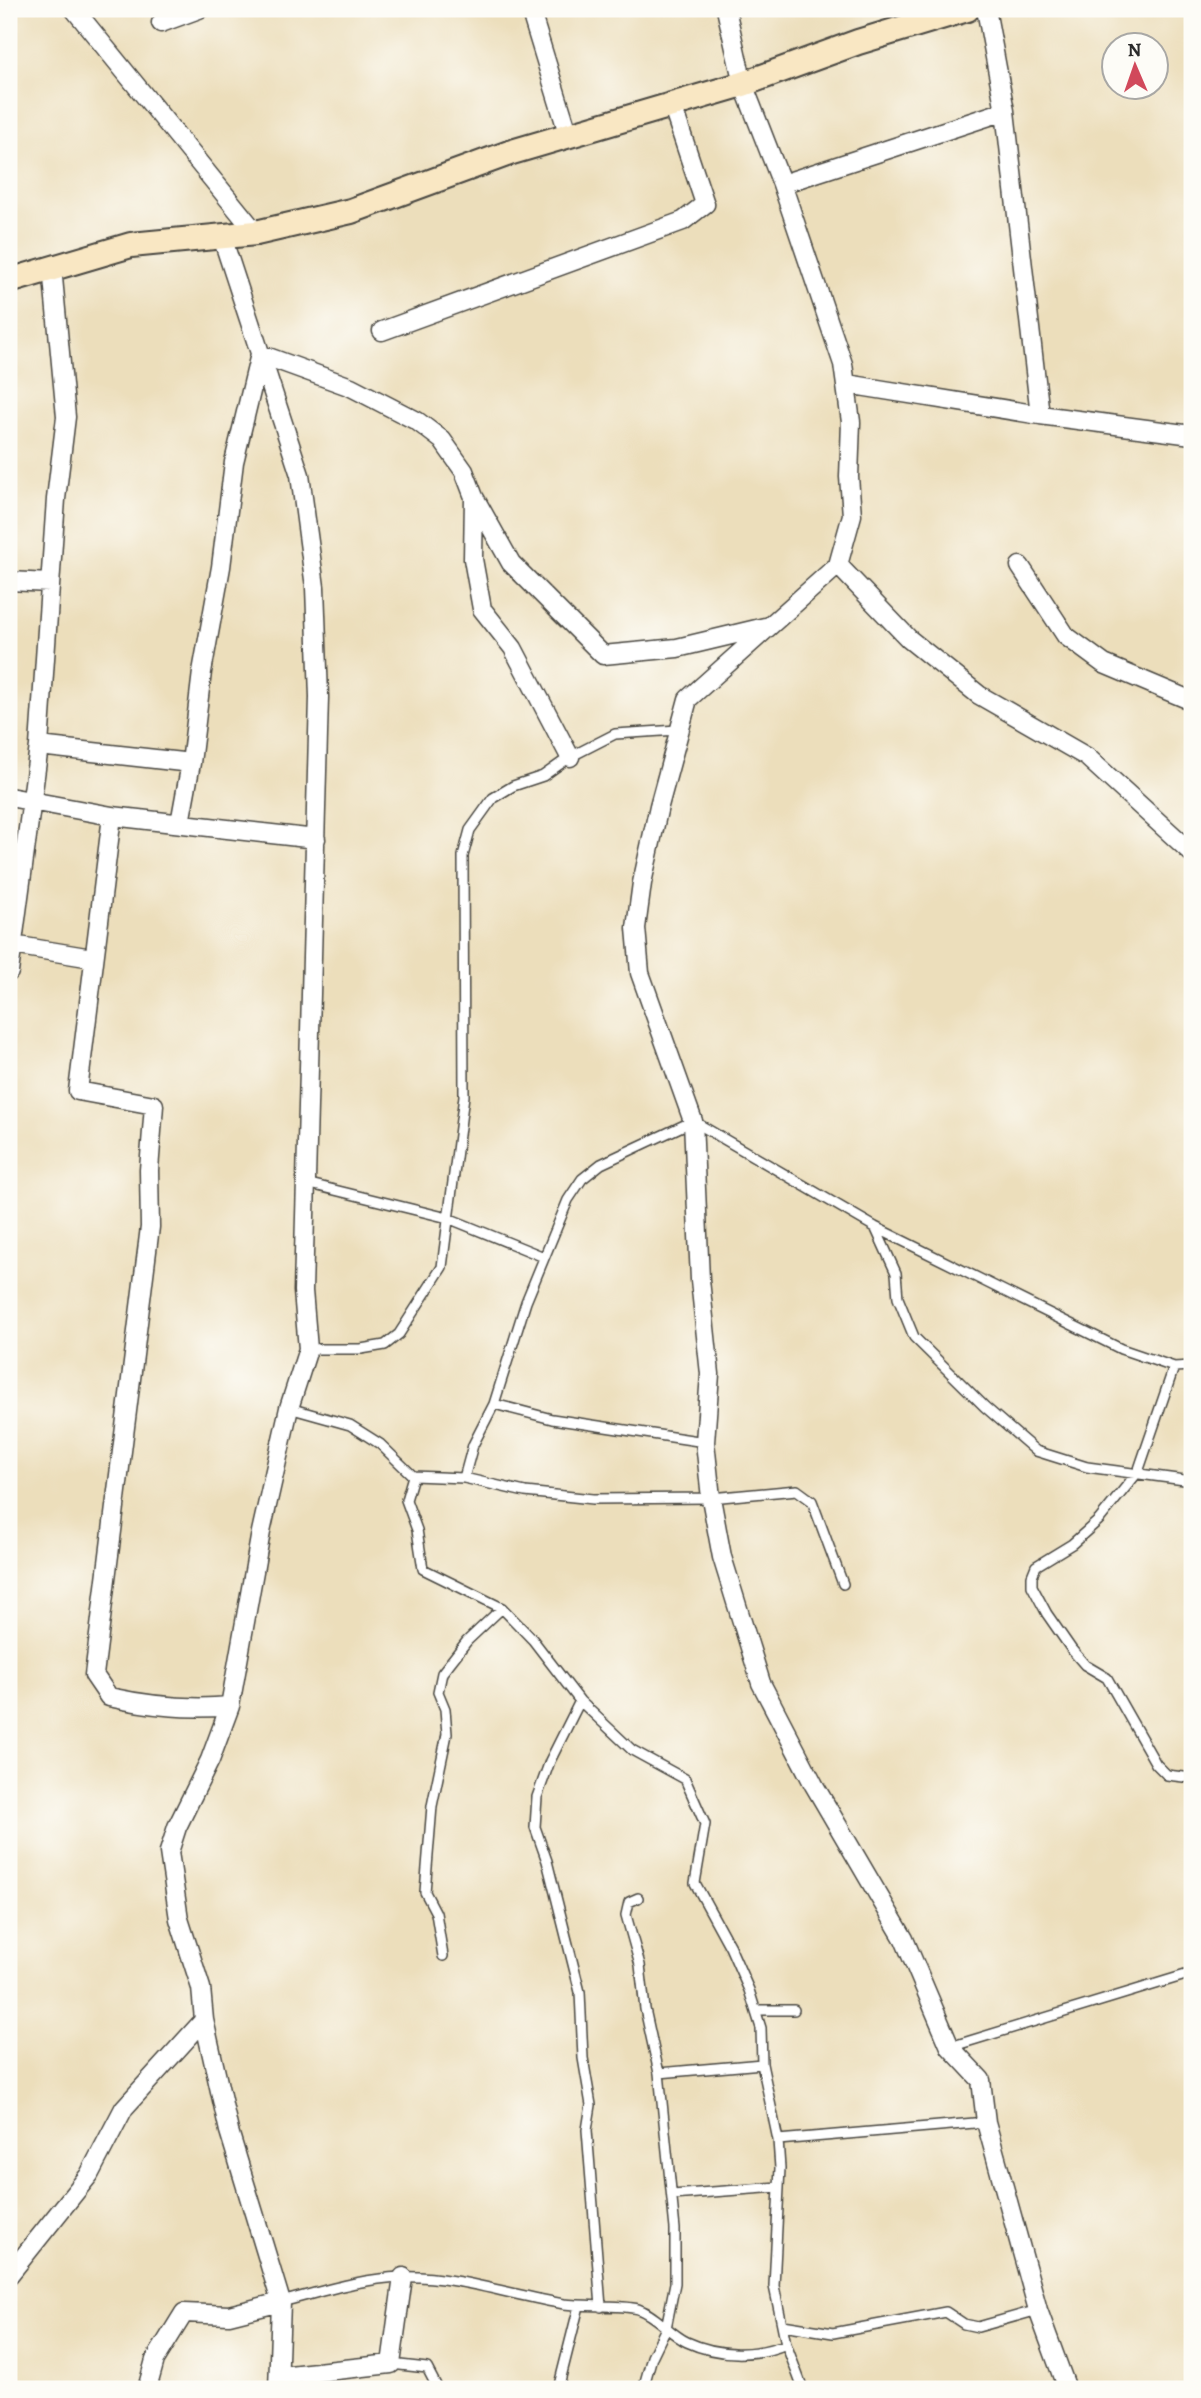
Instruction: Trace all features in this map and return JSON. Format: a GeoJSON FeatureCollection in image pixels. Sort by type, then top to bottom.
{"type":"FeatureCollection","features":[{"type":"Feature","properties":{"kind":"main road"},"geometry":{"type":"LineString","coordinates":[[9,281],[131,245],[256,233],[351,211],[512,152],[743,84],[858,42],[967,9]]}},
{"type":"Feature","properties":{"kind":"street"},"geometry":{"type":"LineString","coordinates":[[74,9],[256,233]]}},
{"type":"Feature","properties":{"kind":"street"},"geometry":{"type":"LineString","coordinates":[[161,23],[199,9]]}},
{"type":"Feature","properties":{"kind":"street"},"geometry":{"type":"LineString","coordinates":[[530,9],[569,135]]}},
{"type":"Feature","properties":{"kind":"street"},"geometry":{"type":"LineString","coordinates":[[726,9],[743,84],[782,184],[847,384],[851,422],[849,477],[852,515],[838,565],[801,601],[688,699],[678,730],[642,883],[636,929],[640,973],[693,1121],[700,1280],[710,1374],[705,1442],[711,1498],[722,1557],[761,1683],[814,1785],[904,1939],[950,2047],[981,2080],[986,2122],[1038,2311],[1067,2389]]}},
{"type":"Feature","properties":{"kind":"street"},"geometry":{"type":"LineString","coordinates":[[986,9],[1005,111],[1040,415]]}},
{"type":"Feature","properties":{"kind":"street"},"geometry":{"type":"LineString","coordinates":[[382,331],[682,221],[705,204],[672,106]]}},
{"type":"Feature","properties":{"kind":"street"},"geometry":{"type":"LineString","coordinates":[[782,184],[1005,111]]}},
{"type":"Feature","properties":{"kind":"street"},"geometry":{"type":"LineString","coordinates":[[222,237],[300,475],[315,587],[319,697],[303,1292],[308,1349],[289,1408],[261,1532],[230,1706],[210,1760],[169,1852],[179,1919],[201,1988],[204,2020],[229,2131],[281,2302],[279,2383],[391,2364],[403,2277]]}},
{"type":"Feature","properties":{"kind":"street"},"geometry":{"type":"LineString","coordinates":[[9,972],[39,746],[50,583],[66,417],[52,267]]}},
{"type":"Feature","properties":{"kind":"street"},"geometry":{"type":"LineString","coordinates":[[260,354],[351,387],[390,410],[417,421],[442,440],[464,471],[474,497],[512,563],[603,655],[677,649],[769,626]]}},
{"type":"Feature","properties":{"kind":"street"},"geometry":{"type":"LineString","coordinates":[[180,822],[191,763],[234,463],[260,354]]}},
{"type":"Feature","properties":{"kind":"street"},"geometry":{"type":"LineString","coordinates":[[847,384],[1040,415],[1192,435]]}},
{"type":"Feature","properties":{"kind":"street"},"geometry":{"type":"LineString","coordinates":[[474,497],[473,559],[482,609],[513,648],[570,757]]}},
{"type":"Feature","properties":{"kind":"street"},"geometry":{"type":"LineString","coordinates":[[838,565],[909,639],[979,695],[1087,757],[1192,853]]}},
{"type":"Feature","properties":{"kind":"street"},"geometry":{"type":"LineString","coordinates":[[1020,566],[1066,636],[1104,664],[1192,701]]}},
{"type":"Feature","properties":{"kind":"street"},"geometry":{"type":"LineString","coordinates":[[9,580],[50,583]]}},
{"type":"Feature","properties":{"kind":"street"},"geometry":{"type":"LineString","coordinates":[[39,746],[191,763]]}},
{"type":"Feature","properties":{"kind":"street"},"geometry":{"type":"LineString","coordinates":[[9,797],[112,816],[316,839]]}},
{"type":"Feature","properties":{"kind":"street"},"geometry":{"type":"LineString","coordinates":[[112,816],[92,958],[78,1091],[154,1105],[149,1170],[150,1227],[94,1675],[109,1696],[148,1706],[193,1709],[230,1706]]}},
{"type":"Feature","properties":{"kind":"street"},"geometry":{"type":"LineString","coordinates":[[13,945],[92,958]]}},
{"type":"Feature","properties":{"kind":"street"},"geometry":{"type":"LineString","coordinates":[[9,2275],[89,2175],[124,2108],[204,2020]]}},
{"type":"Feature","properties":{"kind":"street"},"geometry":{"type":"LineString","coordinates":[[147,2389],[155,2360],[184,2313],[229,2315],[281,2302]]}},
{"type":"Feature","properties":{"kind":"lane"},"geometry":{"type":"LineString","coordinates":[[308,1349],[361,1349],[384,1345],[399,1334],[442,1267],[464,1096],[463,856],[470,830],[494,798],[513,786],[543,776],[570,757],[615,734],[678,730]]}},
{"type":"Feature","properties":{"kind":"lane"},"geometry":{"type":"LineString","coordinates":[[464,1478],[473,1445],[494,1404],[514,1335],[568,1200],[582,1179],[621,1152],[693,1121],[875,1227],[1121,1349],[1174,1367],[1192,1366]]}},
{"type":"Feature","properties":{"kind":"lane"},"geometry":{"type":"LineString","coordinates":[[306,1183],[448,1218],[544,1257]]}},
{"type":"Feature","properties":{"kind":"lane"},"geometry":{"type":"LineString","coordinates":[[875,1227],[896,1273],[898,1298],[914,1337],[985,1407],[1036,1451],[1087,1467],[1192,1481]]}},
{"type":"Feature","properties":{"kind":"lane"},"geometry":{"type":"LineString","coordinates":[[1174,1367],[1138,1472],[1100,1520],[1072,1544],[1036,1566],[1032,1586],[1072,1650],[1086,1665],[1107,1678],[1156,1764],[1167,1775],[1192,1778]]}},
{"type":"Feature","properties":{"kind":"lane"},"geometry":{"type":"LineString","coordinates":[[494,1404],[552,1419],[705,1442]]}},
{"type":"Feature","properties":{"kind":"lane"},"geometry":{"type":"LineString","coordinates":[[289,1408],[350,1425],[380,1444],[413,1476],[464,1478],[526,1492],[583,1498],[711,1498],[790,1490],[806,1493],[812,1501],[843,1584]]}},
{"type":"Feature","properties":{"kind":"lane"},"geometry":{"type":"LineString","coordinates":[[413,1476],[405,1500],[417,1530],[423,1569],[502,1608],[533,1640],[580,1701],[632,1750],[685,1779],[705,1824],[695,1882],[730,1947],[756,2010],[762,2064],[778,2140],[779,2187],[774,2286],[786,2344],[803,2389]]}},
{"type":"Feature","properties":{"kind":"lane"},"geometry":{"type":"LineString","coordinates":[[443,1956],[436,1913],[425,1892],[432,1806],[447,1734],[446,1716],[438,1692],[442,1673],[467,1642],[502,1608]]}},
{"type":"Feature","properties":{"kind":"lane"},"geometry":{"type":"LineString","coordinates":[[580,1701],[550,1761],[537,1797],[535,1828],[547,1861],[580,1992],[583,2058],[591,2105],[587,2130],[601,2307]]}},
{"type":"Feature","properties":{"kind":"lane"},"geometry":{"type":"LineString","coordinates":[[638,1898],[629,1902],[626,1915],[640,1965],[645,2009],[659,2073],[672,2195],[675,2283],[666,2328],[652,2357],[643,2389]]}},
{"type":"Feature","properties":{"kind":"lane"},"geometry":{"type":"LineString","coordinates":[[950,2047],[1192,1973]]}},
{"type":"Feature","properties":{"kind":"lane"},"geometry":{"type":"LineString","coordinates":[[756,2010],[794,2010]]}},
{"type":"Feature","properties":{"kind":"lane"},"geometry":{"type":"LineString","coordinates":[[659,2073],[762,2064]]}},
{"type":"Feature","properties":{"kind":"lane"},"geometry":{"type":"LineString","coordinates":[[778,2140],[986,2122]]}},
{"type":"Feature","properties":{"kind":"lane"},"geometry":{"type":"LineString","coordinates":[[672,2195],[779,2187]]}},
{"type":"Feature","properties":{"kind":"lane"},"geometry":{"type":"LineString","coordinates":[[281,2302],[348,2283],[403,2277],[485,2287],[514,2296],[579,2306],[639,2309],[687,2342],[744,2354],[770,2351],[786,2344]]}},
{"type":"Feature","properties":{"kind":"lane"},"geometry":{"type":"LineString","coordinates":[[558,2389],[579,2306]]}},
{"type":"Feature","properties":{"kind":"lane"},"geometry":{"type":"LineString","coordinates":[[783,2325],[833,2333],[876,2328],[930,2313],[946,2312],[964,2324],[978,2327],[1038,2311]]}},
{"type":"Feature","properties":{"kind":"lane"},"geometry":{"type":"LineString","coordinates":[[391,2364],[427,2368],[438,2389]]}}]}
